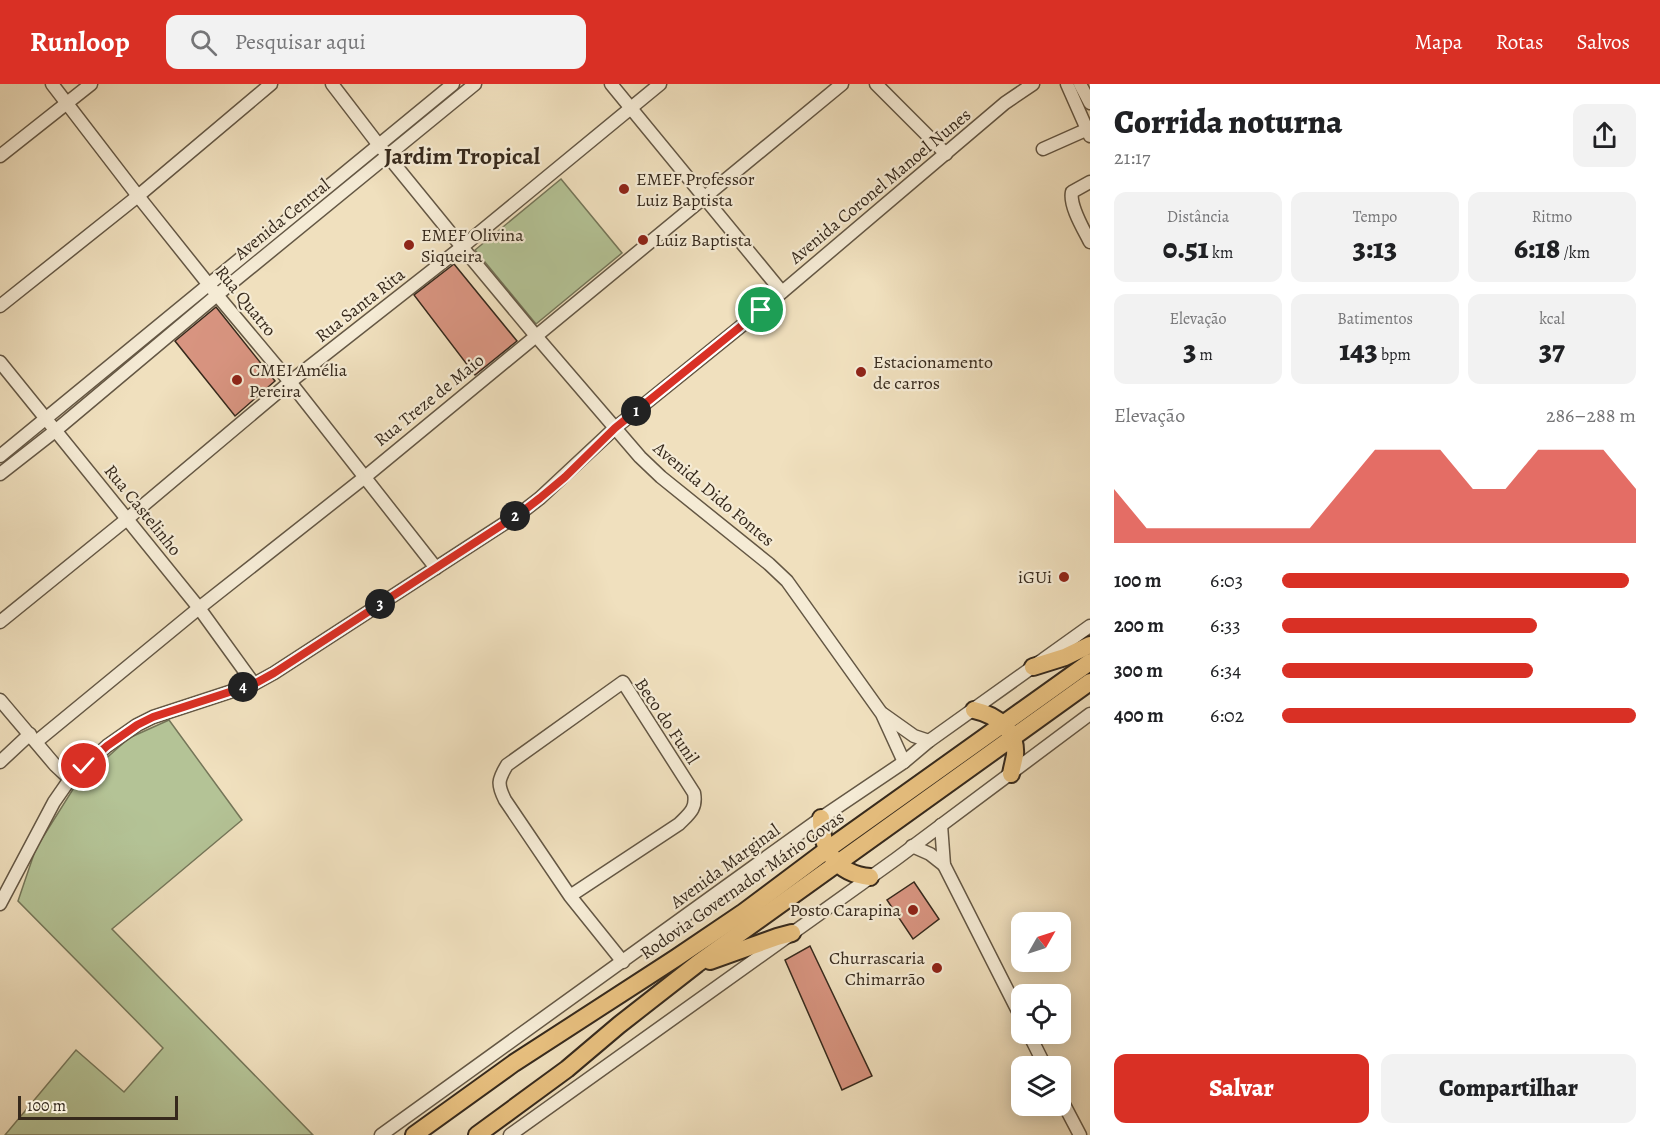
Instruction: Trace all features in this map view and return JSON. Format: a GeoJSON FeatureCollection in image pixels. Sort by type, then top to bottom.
{"type":"FeatureCollection","features":[{"type":"Feature","properties":{"kind":"main road"},"geometry":{"type":"LineString","coordinates":[[1033,667],[1065,657],[1090,645]]}},
{"type":"Feature","properties":{"kind":"main road","name":"Rodovia Governador Mário Covas"},"geometry":{"type":"LineString","coordinates":[[1008,732],[1090,663]]}},
{"type":"Feature","properties":{"kind":"main road","name":"Rodovia Governador Mário Covas"},"geometry":{"type":"LineString","coordinates":[[414,1135],[514,1063],[832,856],[1008,732],[1090,682]]}},
{"type":"Feature","properties":{"kind":"main road"},"geometry":{"type":"LineString","coordinates":[[974,710],[993,716],[1008,732],[1015,755],[1011,774]]}},
{"type":"Feature","properties":{"kind":"main road"},"geometry":{"type":"LineString","coordinates":[[821,818],[823,840],[832,856],[857,876],[870,877]]}},
{"type":"Feature","properties":{"kind":"main road","name":"Rodovia Governador Mário Covas"},"geometry":{"type":"LineString","coordinates":[[477,1135],[567,1070],[619,1025],[832,856]]}},
{"type":"Feature","properties":{"kind":"main road"},"geometry":{"type":"LineString","coordinates":[[697,964],[792,933]]}},
{"type":"Feature","properties":{"kind":"street","name":"Rua Quatro"},"geometry":{"type":"LineString","coordinates":[[52,84],[138,196],[290,382],[436,568]]}},
{"type":"Feature","properties":{"kind":"street"},"geometry":{"type":"LineString","coordinates":[[0,156],[91,84]]}},
{"type":"Feature","properties":{"kind":"street"},"geometry":{"type":"LineString","coordinates":[[0,306],[138,196],[271,84]]}},
{"type":"Feature","properties":{"kind":"street","name":"Avenida Dido Fontes"},"geometry":{"type":"LineString","coordinates":[[332,84],[462,247],[640,457],[787,581],[882,714],[904,762]]}},
{"type":"Feature","properties":{"kind":"street","name":"Avenida Central"},"geometry":{"type":"LineString","coordinates":[[0,456],[453,84]]}},
{"type":"Feature","properties":{"kind":"street","name":"Avenida Central"},"geometry":{"type":"LineString","coordinates":[[0,474],[56,431],[217,295],[475,84]]}},
{"type":"Feature","properties":{"kind":"street"},"geometry":{"type":"LineString","coordinates":[[611,84],[782,292]]}},
{"type":"Feature","properties":{"kind":"street","name":"Rua Santa Rita"},"geometry":{"type":"LineString","coordinates":[[0,622],[290,382],[462,247],[660,84]]}},
{"type":"Feature","properties":{"kind":"street","name":"Rua Treze de Maio"},"geometry":{"type":"LineString","coordinates":[[0,762],[365,477],[842,84]]}},
{"type":"Feature","properties":{"kind":"street"},"geometry":{"type":"LineString","coordinates":[[876,84],[946,154]]}},
{"type":"Feature","properties":{"kind":"street","name":"Avenida Coronel Manoel Nunes"},"geometry":{"type":"LineString","coordinates":[[0,904],[5,882],[54,802],[70,779],[107,746],[145,721],[170,710],[254,684],[274,673],[540,498],[615,428],[782,292],[1005,103],[1033,84]]}},
{"type":"Feature","properties":{"kind":"street"},"geometry":{"type":"LineString","coordinates":[[1043,149],[1089,133],[1067,84]]}},
{"type":"Feature","properties":{"kind":"street"},"geometry":{"type":"LineString","coordinates":[[1080,84],[1090,103]]}},
{"type":"Feature","properties":{"kind":"street"},"geometry":{"type":"LineString","coordinates":[[1090,182],[1072,192],[1071,197],[1090,242]]}},
{"type":"Feature","properties":{"kind":"street","name":"Rua Castelinho"},"geometry":{"type":"LineString","coordinates":[[0,362],[199,608],[254,684]]}},
{"type":"Feature","properties":{"kind":"street","name":"Avenida Marginal"},"geometry":{"type":"LineString","coordinates":[[381,1135],[821,818],[904,762],[929,741],[1090,626]]}},
{"type":"Feature","properties":{"kind":"street","name":"Beco do Funil"},"geometry":{"type":"LineString","coordinates":[[570,896],[679,824],[691,812],[696,802],[694,794],[623,682],[507,765],[499,781],[505,800],[570,896],[623,962]]}},
{"type":"Feature","properties":{"kind":"street"},"geometry":{"type":"LineString","coordinates":[[0,700],[70,779]]}},
{"type":"Feature","properties":{"kind":"street","name":"Avenida Dido Fontes"},"geometry":{"type":"LineString","coordinates":[[882,714],[906,731],[929,741]]}},
{"type":"Feature","properties":{"kind":"street"},"geometry":{"type":"LineString","coordinates":[[510,1135],[870,877],[1090,714]]}},
{"type":"Feature","properties":{"kind":"street"},"geometry":{"type":"LineString","coordinates":[[941,825],[944,865],[1011,997]]}},
{"type":"Feature","properties":{"kind":"street"},"geometry":{"type":"LineString","coordinates":[[912,846],[944,865]]}},
{"type":"Feature","properties":{"kind":"street"},"geometry":{"type":"LineString","coordinates":[[1070,1116],[1080,1135]]}},
{"type":"Feature","properties":{"kind":"green space"},"geometry":{"type":"Polygon","coordinates":[[[561,179],[622,253],[536,324],[475,250],[561,179]]]}},
{"type":"Feature","properties":{"kind":"green space"},"geometry":{"type":"Polygon","coordinates":[[[169,720],[242,820],[112,929],[313,1135],[5,1135],[76,1050],[124,1092],[163,1048],[18,901],[36,848],[75,786],[129,738],[169,720]]]}},
{"type":"Feature","properties":{"kind":"building"},"geometry":{"type":"Polygon","coordinates":[[[454,264],[517,341],[475,375],[414,295],[454,264]]]}},
{"type":"Feature","properties":{"kind":"building"},"geometry":{"type":"Polygon","coordinates":[[[216,307],[275,381],[235,416],[175,341],[216,307]]]}},
{"type":"Feature","properties":{"kind":"building","name":"Posto Carapina"},"geometry":{"type":"Polygon","coordinates":[[[914,882],[939,919],[913,939],[887,900],[914,882]]]}},
{"type":"Feature","properties":{"kind":"building"},"geometry":{"type":"Polygon","coordinates":[[[810,946],[872,1076],[842,1090],[785,960],[810,946]]]}},
{"type":"Feature","properties":{"kind":"place","name":"EMEF Professor Luiz Baptista"},"geometry":{"type":"Point","coordinates":[624,189]}},
{"type":"Feature","properties":{"kind":"place","name":"Luiz Baptista"},"geometry":{"type":"Point","coordinates":[643,240]}},
{"type":"Feature","properties":{"kind":"place","name":"EMEF Olivina Siqueira"},"geometry":{"type":"Point","coordinates":[409,245]}},
{"type":"Feature","properties":{"kind":"place","name":"Estacionamento de carros"},"geometry":{"type":"Point","coordinates":[861,372]}},
{"type":"Feature","properties":{"kind":"place","name":"CMEI Amélia Pereira"},"geometry":{"type":"Point","coordinates":[237,380]}},
{"type":"Feature","properties":{"kind":"place","name":"iGUi"},"geometry":{"type":"Point","coordinates":[1064,577]}},
{"type":"Feature","properties":{"kind":"place","name":"Posto Carapina"},"geometry":{"type":"Point","coordinates":[913,910]}},
{"type":"Feature","properties":{"kind":"place","name":"Churrascaria Chimarrão"},"geometry":{"type":"Point","coordinates":[937,968]}},
{"type":"Feature","properties":{"kind":"district","name":"Jardim Tropical"},"geometry":{"type":"Point","coordinates":[462,156]}},
{"type":"Feature","properties":{"kind":"route"},"geometry":{"type":"LineString","coordinates":[[84,766],[107,746],[153,717],[254,684],[274,673],[522,512],[565,477],[615,428],[761,310]]}}]}
